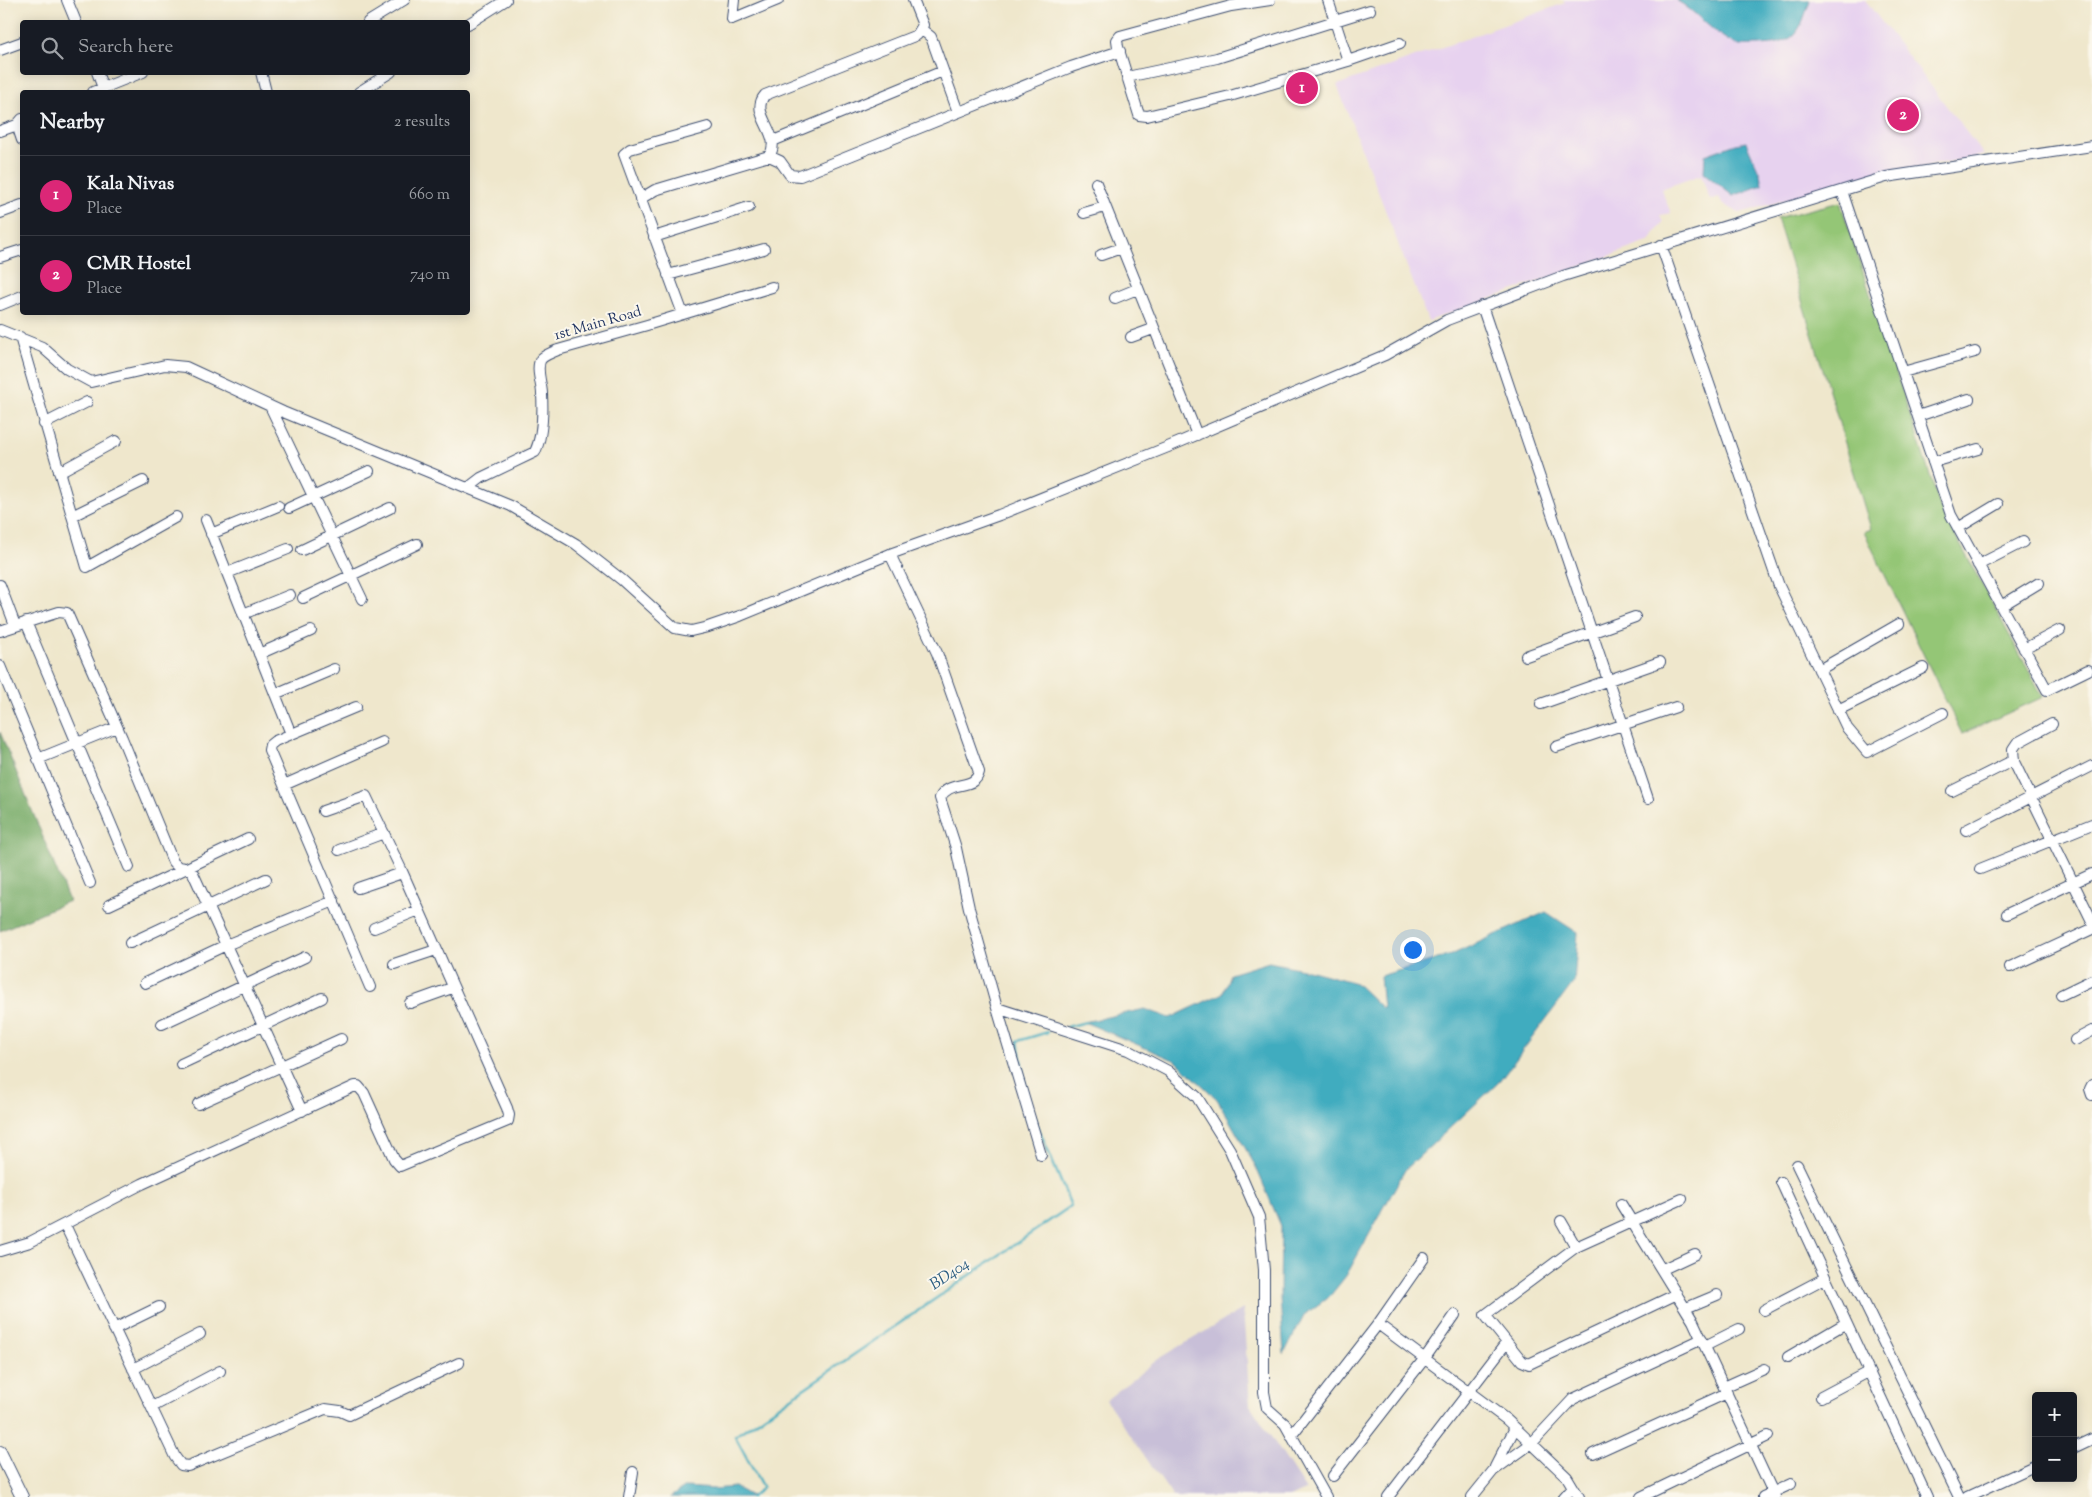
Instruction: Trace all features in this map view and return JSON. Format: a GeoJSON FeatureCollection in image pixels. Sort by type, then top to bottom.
{"type":"FeatureCollection","features":[{"type":"Feature","properties":{"kind":"main road"},"geometry":{"type":"LineString","coordinates":[[0,1452],[22,1497]]}},
{"type":"Feature","properties":{"kind":"main road"},"geometry":{"type":"LineString","coordinates":[[0,1466],[14,1497]]}},
{"type":"Feature","properties":{"kind":"street"},"geometry":{"type":"LineString","coordinates":[[67,0],[75,20]]}},
{"type":"Feature","properties":{"kind":"street"},"geometry":{"type":"LineString","coordinates":[[371,20],[404,0]]}},
{"type":"Feature","properties":{"kind":"street"},"geometry":{"type":"LineString","coordinates":[[734,0],[732,19],[778,0]]}},
{"type":"Feature","properties":{"kind":"street"},"geometry":{"type":"LineString","coordinates":[[640,199],[655,190],[695,180],[769,156],[773,149],[773,141],[760,108],[761,101],[765,95],[917,35],[923,25],[913,0]]}},
{"type":"Feature","properties":{"kind":"street"},"geometry":{"type":"LineString","coordinates":[[1270,0],[1231,6],[1120,36],[1117,40],[1139,115],[1148,116],[1230,96],[1348,61],[1400,43]]}},
{"type":"Feature","properties":{"kind":"street"},"geometry":{"type":"LineString","coordinates":[[1328,0],[1348,61]]}},
{"type":"Feature","properties":{"kind":"street"},"geometry":{"type":"LineString","coordinates":[[470,23],[500,2]]}},
{"type":"Feature","properties":{"kind":"street"},"geometry":{"type":"LineString","coordinates":[[1127,78],[1217,58],[1370,10]]}},
{"type":"Feature","properties":{"kind":"street"},"geometry":{"type":"LineString","coordinates":[[921,30],[931,37],[958,112]]}},
{"type":"Feature","properties":{"kind":"street"},"geometry":{"type":"LineString","coordinates":[[0,50],[20,43]]}},
{"type":"Feature","properties":{"kind":"street"},"geometry":{"type":"LineString","coordinates":[[769,156],[783,163],[790,175],[800,176],[1071,67],[1120,51]]}},
{"type":"Feature","properties":{"kind":"street"},"geometry":{"type":"LineString","coordinates":[[773,141],[943,71]]}},
{"type":"Feature","properties":{"kind":"street"},"geometry":{"type":"LineString","coordinates":[[98,75],[103,88]]}},
{"type":"Feature","properties":{"kind":"street"},"geometry":{"type":"LineString","coordinates":[[98,90],[136,75]]}},
{"type":"Feature","properties":{"kind":"street"},"geometry":{"type":"LineString","coordinates":[[261,75],[265,90]]}},
{"type":"Feature","properties":{"kind":"street"},"geometry":{"type":"LineString","coordinates":[[362,90],[386,75]]}},
{"type":"Feature","properties":{"kind":"street"},"geometry":{"type":"LineString","coordinates":[[0,131],[20,122]]}},
{"type":"Feature","properties":{"kind":"street"},"geometry":{"type":"LineString","coordinates":[[683,314],[624,154],[630,149],[708,127]]}},
{"type":"Feature","properties":{"kind":"street"},"geometry":{"type":"LineString","coordinates":[[0,330],[42,347],[68,369],[91,382],[165,365],[186,367],[270,406],[511,506],[576,544],[622,580],[675,628],[684,630],[708,627],[740,616],[890,554],[999,515],[1197,435],[1385,355],[1447,320],[1563,276],[1886,177],[2092,146]]}},
{"type":"Feature","properties":{"kind":"street"},"geometry":{"type":"LineString","coordinates":[[1096,183],[1197,435]]}},
{"type":"Feature","properties":{"kind":"street"},"geometry":{"type":"LineString","coordinates":[[1842,191],[1951,515],[2047,690],[2088,670]]}},
{"type":"Feature","properties":{"kind":"street"},"geometry":{"type":"LineString","coordinates":[[0,213],[20,206]]}},
{"type":"Feature","properties":{"kind":"street"},"geometry":{"type":"LineString","coordinates":[[654,237],[750,207]]}},
{"type":"Feature","properties":{"kind":"street"},"geometry":{"type":"LineString","coordinates":[[1084,214],[1105,207]]}},
{"type":"Feature","properties":{"kind":"street"},"geometry":{"type":"LineString","coordinates":[[1661,245],[1779,586],[1847,728],[1867,752],[1943,713]]}},
{"type":"Feature","properties":{"kind":"street"},"geometry":{"type":"LineString","coordinates":[[1101,255],[1121,248]]}},
{"type":"Feature","properties":{"kind":"street"},"geometry":{"type":"LineString","coordinates":[[668,275],[764,249]]}},
{"type":"Feature","properties":{"kind":"street"},"geometry":{"type":"LineString","coordinates":[[0,257],[20,251]]}},
{"type":"Feature","properties":{"kind":"street","name":"1st Main Road"},"geometry":{"type":"LineString","coordinates":[[468,488],[481,478],[535,452],[541,429],[542,393],[539,367],[540,360],[544,356],[558,350],[772,286]]}},
{"type":"Feature","properties":{"kind":"street"},"geometry":{"type":"LineString","coordinates":[[1115,298],[1137,289]]}},
{"type":"Feature","properties":{"kind":"street"},"geometry":{"type":"LineString","coordinates":[[0,305],[20,297]]}},
{"type":"Feature","properties":{"kind":"street"},"geometry":{"type":"LineString","coordinates":[[1482,306],[1648,799]]}},
{"type":"Feature","properties":{"kind":"street"},"geometry":{"type":"LineString","coordinates":[[1131,337],[1153,329]]}},
{"type":"Feature","properties":{"kind":"street"},"geometry":{"type":"LineString","coordinates":[[20,337],[87,567],[176,517]]}},
{"type":"Feature","properties":{"kind":"street"},"geometry":{"type":"LineString","coordinates":[[1903,372],[1975,352]]}},
{"type":"Feature","properties":{"kind":"street"},"geometry":{"type":"LineString","coordinates":[[1918,416],[1969,399]]}},
{"type":"Feature","properties":{"kind":"street"},"geometry":{"type":"LineString","coordinates":[[44,424],[87,402]]}},
{"type":"Feature","properties":{"kind":"street"},"geometry":{"type":"LineString","coordinates":[[270,406],[362,599]]}},
{"type":"Feature","properties":{"kind":"street"},"geometry":{"type":"LineString","coordinates":[[59,472],[116,441]]}},
{"type":"Feature","properties":{"kind":"street"},"geometry":{"type":"LineString","coordinates":[[1933,462],[1978,449]]}},
{"type":"Feature","properties":{"kind":"street"},"geometry":{"type":"LineString","coordinates":[[289,508],[369,471]]}},
{"type":"Feature","properties":{"kind":"street"},"geometry":{"type":"LineString","coordinates":[[72,516],[143,480]]}},
{"type":"Feature","properties":{"kind":"street"},"geometry":{"type":"LineString","coordinates":[[1958,528],[1998,504]]}},
{"type":"Feature","properties":{"kind":"street"},"geometry":{"type":"LineString","coordinates":[[211,534],[278,506]]}},
{"type":"Feature","properties":{"kind":"street"},"geometry":{"type":"LineString","coordinates":[[302,550],[390,508]]}},
{"type":"Feature","properties":{"kind":"street"},"geometry":{"type":"LineString","coordinates":[[206,520],[291,734]]}},
{"type":"Feature","properties":{"kind":"street"},"geometry":{"type":"LineString","coordinates":[[1978,565],[2023,542]]}},
{"type":"Feature","properties":{"kind":"street"},"geometry":{"type":"LineString","coordinates":[[303,598],[416,544]]}},
{"type":"Feature","properties":{"kind":"street"},"geometry":{"type":"LineString","coordinates":[[227,573],[288,549]]}},
{"type":"Feature","properties":{"kind":"street"},"geometry":{"type":"LineString","coordinates":[[890,554],[937,653],[979,772],[974,782],[948,788],[940,798],[956,848],[969,908],[997,1008],[1041,1155]]}},
{"type":"Feature","properties":{"kind":"street"},"geometry":{"type":"LineString","coordinates":[[2001,606],[2039,583]]}},
{"type":"Feature","properties":{"kind":"street"},"geometry":{"type":"LineString","coordinates":[[0,585],[15,625]]}},
{"type":"Feature","properties":{"kind":"street"},"geometry":{"type":"LineString","coordinates":[[243,614],[290,595]]}},
{"type":"Feature","properties":{"kind":"street"},"geometry":{"type":"LineString","coordinates":[[0,631],[59,612],[67,613],[173,862],[178,867],[187,868],[193,873],[280,1067],[302,1111]]}},
{"type":"Feature","properties":{"kind":"street"},"geometry":{"type":"LineString","coordinates":[[1526,656],[1635,617]]}},
{"type":"Feature","properties":{"kind":"street"},"geometry":{"type":"LineString","coordinates":[[26,622],[129,867]]}},
{"type":"Feature","properties":{"kind":"street"},"geometry":{"type":"LineString","coordinates":[[1819,670],[1899,624]]}},
{"type":"Feature","properties":{"kind":"street"},"geometry":{"type":"LineString","coordinates":[[2024,649],[2060,630]]}},
{"type":"Feature","properties":{"kind":"street"},"geometry":{"type":"LineString","coordinates":[[259,654],[311,631]]}},
{"type":"Feature","properties":{"kind":"street"},"geometry":{"type":"LineString","coordinates":[[1541,704],[1660,662]]}},
{"type":"Feature","properties":{"kind":"street"},"geometry":{"type":"LineString","coordinates":[[0,666],[90,883]]}},
{"type":"Feature","properties":{"kind":"street"},"geometry":{"type":"LineString","coordinates":[[1838,710],[1923,668]]}},
{"type":"Feature","properties":{"kind":"street"},"geometry":{"type":"LineString","coordinates":[[275,694],[334,669]]}},
{"type":"Feature","properties":{"kind":"street"},"geometry":{"type":"LineString","coordinates":[[356,707],[275,741],[270,745],[269,750],[370,987]]}},
{"type":"Feature","properties":{"kind":"street"},"geometry":{"type":"LineString","coordinates":[[1556,747],[1676,707]]}},
{"type":"Feature","properties":{"kind":"street"},"geometry":{"type":"LineString","coordinates":[[2052,724],[2017,743],[2013,749],[2014,760],[2030,797],[2092,921]]}},
{"type":"Feature","properties":{"kind":"street"},"geometry":{"type":"LineString","coordinates":[[38,759],[117,727]]}},
{"type":"Feature","properties":{"kind":"street"},"geometry":{"type":"LineString","coordinates":[[284,785],[382,742]]}},
{"type":"Feature","properties":{"kind":"street"},"geometry":{"type":"LineString","coordinates":[[1952,791],[2014,760]]}},
{"type":"Feature","properties":{"kind":"street"},"geometry":{"type":"LineString","coordinates":[[1966,830],[2092,766]]}},
{"type":"Feature","properties":{"kind":"street"},"geometry":{"type":"LineString","coordinates":[[0,1251],[30,1242],[142,1184],[358,1086],[364,1092],[394,1160],[400,1166],[498,1127],[508,1121],[507,1108],[402,872],[366,796],[323,810]]}},
{"type":"Feature","properties":{"kind":"street"},"geometry":{"type":"LineString","coordinates":[[1980,870],[2092,824]]}},
{"type":"Feature","properties":{"kind":"street"},"geometry":{"type":"LineString","coordinates":[[339,850],[384,834]]}},
{"type":"Feature","properties":{"kind":"street"},"geometry":{"type":"LineString","coordinates":[[108,905],[248,839]]}},
{"type":"Feature","properties":{"kind":"street"},"geometry":{"type":"LineString","coordinates":[[358,888],[402,872]]}},
{"type":"Feature","properties":{"kind":"street"},"geometry":{"type":"LineString","coordinates":[[2007,914],[2092,874]]}},
{"type":"Feature","properties":{"kind":"street"},"geometry":{"type":"LineString","coordinates":[[130,943],[266,879]]}},
{"type":"Feature","properties":{"kind":"street"},"geometry":{"type":"LineString","coordinates":[[145,983],[226,945],[334,901]]}},
{"type":"Feature","properties":{"kind":"street"},"geometry":{"type":"LineString","coordinates":[[374,928],[419,910]]}},
{"type":"Feature","properties":{"kind":"street"},"geometry":{"type":"LineString","coordinates":[[2010,967],[2092,929]]}},
{"type":"Feature","properties":{"kind":"street"},"geometry":{"type":"LineString","coordinates":[[394,964],[436,950]]}},
{"type":"Feature","properties":{"kind":"street"},"geometry":{"type":"LineString","coordinates":[[162,1024],[305,957]]}},
{"type":"Feature","properties":{"kind":"street"},"geometry":{"type":"LineString","coordinates":[[2061,995],[2092,980]]}},
{"type":"Feature","properties":{"kind":"street"},"geometry":{"type":"LineString","coordinates":[[410,1004],[452,988]]}},
{"type":"Feature","properties":{"kind":"street"},"geometry":{"type":"LineString","coordinates":[[181,1064],[322,998]]}},
{"type":"Feature","properties":{"kind":"street"},"geometry":{"type":"LineString","coordinates":[[997,1008],[1128,1050],[1168,1071],[1197,1097],[1230,1150],[1259,1217],[1264,1270],[1264,1392],[1267,1408],[1284,1424],[1326,1497]]}},
{"type":"Feature","properties":{"kind":"street"},"geometry":{"type":"LineString","coordinates":[[2075,1040],[2092,1032]]}},
{"type":"Feature","properties":{"kind":"street"},"geometry":{"type":"LineString","coordinates":[[198,1104],[340,1039]]}},
{"type":"Feature","properties":{"kind":"street"},"geometry":{"type":"LineString","coordinates":[[2092,1085],[2090,1089],[2092,1095]]}},
{"type":"Feature","properties":{"kind":"street"},"geometry":{"type":"LineString","coordinates":[[1797,1165],[1959,1497]]}},
{"type":"Feature","properties":{"kind":"street"},"geometry":{"type":"LineString","coordinates":[[1781,1182],[1927,1497]]}},
{"type":"Feature","properties":{"kind":"street"},"geometry":{"type":"LineString","coordinates":[[1677,1294],[1529,1364],[1526,1364],[1485,1315],[1576,1247],[1682,1198]]}},
{"type":"Feature","properties":{"kind":"street"},"geometry":{"type":"LineString","coordinates":[[1621,1204],[1686,1308],[1750,1444],[1770,1495],[1791,1484]]}},
{"type":"Feature","properties":{"kind":"street"},"geometry":{"type":"LineString","coordinates":[[1561,1221],[1576,1247]]}},
{"type":"Feature","properties":{"kind":"street"},"geometry":{"type":"LineString","coordinates":[[65,1224],[175,1457],[181,1465],[188,1466],[326,1409],[349,1414],[460,1363]]}},
{"type":"Feature","properties":{"kind":"street"},"geometry":{"type":"LineString","coordinates":[[1663,1269],[1695,1254]]}},
{"type":"Feature","properties":{"kind":"street"},"geometry":{"type":"LineString","coordinates":[[1291,1436],[1378,1324],[1424,1258]]}},
{"type":"Feature","properties":{"kind":"street"},"geometry":{"type":"LineString","coordinates":[[1764,1310],[1825,1278]]}},
{"type":"Feature","properties":{"kind":"street"},"geometry":{"type":"LineString","coordinates":[[1686,1308],[1717,1295]]}},
{"type":"Feature","properties":{"kind":"street"},"geometry":{"type":"LineString","coordinates":[[114,1330],[159,1307]]}},
{"type":"Feature","properties":{"kind":"street"},"geometry":{"type":"LineString","coordinates":[[1333,1476],[1425,1358],[1455,1315]]}},
{"type":"Feature","properties":{"kind":"street"},"geometry":{"type":"LineString","coordinates":[[1788,1357],[1846,1323]]}},
{"type":"Feature","properties":{"kind":"street"},"geometry":{"type":"LineString","coordinates":[[1378,1324],[1469,1391],[1515,1428],[1567,1477],[1579,1497]]}},
{"type":"Feature","properties":{"kind":"street"},"geometry":{"type":"LineString","coordinates":[[1493,1471],[1532,1443],[1573,1400],[1703,1342],[1739,1329]]}},
{"type":"Feature","properties":{"kind":"street"},"geometry":{"type":"LineString","coordinates":[[133,1369],[200,1334]]}},
{"type":"Feature","properties":{"kind":"street"},"geometry":{"type":"LineString","coordinates":[[1388,1497],[1508,1342]]}},
{"type":"Feature","properties":{"kind":"street"},"geometry":{"type":"LineString","coordinates":[[1593,1454],[1764,1369]]}},
{"type":"Feature","properties":{"kind":"street"},"geometry":{"type":"LineString","coordinates":[[152,1407],[220,1371]]}},
{"type":"Feature","properties":{"kind":"street"},"geometry":{"type":"LineString","coordinates":[[1821,1397],[1868,1372]]}},
{"type":"Feature","properties":{"kind":"street"},"geometry":{"type":"LineString","coordinates":[[1472,1497],[1493,1471],[1515,1428]]}},
{"type":"Feature","properties":{"kind":"street"},"geometry":{"type":"LineString","coordinates":[[1640,1497],[1768,1436]]}},
{"type":"Feature","properties":{"kind":"street"},"geometry":{"type":"LineString","coordinates":[[2077,1446],[2092,1439]]}},
{"type":"Feature","properties":{"kind":"street"},"geometry":{"type":"LineString","coordinates":[[1968,1497],[2032,1467]]}},
{"type":"Feature","properties":{"kind":"street"},"geometry":{"type":"LineString","coordinates":[[629,1497],[633,1472]]}},
{"type":"Feature","properties":{"kind":"street"},"geometry":{"type":"LineString","coordinates":[[1564,1497],[1573,1487]]}},
{"type":"Feature","properties":{"kind":"shaded area"},"geometry":{"type":"Polygon","coordinates":[[[1563,0],[1865,0],[1984,155],[1855,180],[1740,213],[1722,204],[1719,197],[1710,200],[1701,175],[1661,189],[1671,213],[1660,215],[1663,223],[1648,242],[1428,321],[1337,85],[1565,3],[1563,0]]]}},
{"type":"Feature","properties":{"kind":"shaded area"},"geometry":{"type":"Polygon","coordinates":[[[1243,1309],[1250,1405],[1306,1490],[1289,1497],[1173,1497],[1106,1400],[1157,1360],[1243,1309]]]}},
{"type":"Feature","properties":{"kind":"green space"},"geometry":{"type":"Polygon","coordinates":[[[1840,202],[1941,509],[2043,697],[1962,734],[1864,532],[1871,529],[1777,218],[1840,202]]]}},
{"type":"Feature","properties":{"kind":"green space"},"geometry":{"type":"Polygon","coordinates":[[[0,732],[69,901],[0,931],[0,732]]]}},
{"type":"Feature","properties":{"kind":"water"},"geometry":{"type":"Polygon","coordinates":[[[1676,0],[1810,0],[1799,29],[1788,39],[1771,44],[1740,45],[1727,40],[1676,0]]]}},
{"type":"Feature","properties":{"kind":"water"},"geometry":{"type":"Polygon","coordinates":[[[1746,142],[1760,174],[1762,185],[1733,196],[1704,173],[1705,155],[1746,142]]]}},
{"type":"Feature","properties":{"kind":"water"},"geometry":{"type":"Polygon","coordinates":[[[1546,912],[1578,933],[1574,982],[1499,1082],[1405,1170],[1346,1276],[1330,1296],[1304,1315],[1284,1354],[1280,1298],[1281,1226],[1256,1167],[1217,1099],[1176,1061],[1084,1022],[1145,1009],[1170,1018],[1223,993],[1230,974],[1269,962],[1356,983],[1383,1009],[1380,976],[1451,955],[1546,912]]]}},
{"type":"Feature","properties":{"kind":"water"},"geometry":{"type":"Polygon","coordinates":[[[686,1487],[714,1489],[735,1487],[753,1497],[670,1497],[686,1487]]]}},
{"type":"Feature","properties":{"kind":"waterway","name":"BD404"},"geometry":{"type":"LineString","coordinates":[[1067,1027],[1086,1022]]}},
{"type":"Feature","properties":{"kind":"waterway","name":"BD404"},"geometry":{"type":"LineString","coordinates":[[1026,1090],[1018,1041],[1048,1032]]}},
{"type":"Feature","properties":{"kind":"waterway","name":"BD404"},"geometry":{"type":"LineString","coordinates":[[751,1497],[763,1488],[735,1436],[1071,1206],[1034,1117]]}},
{"type":"Feature","properties":{"kind":"place","name":"Kala Nivas"},"geometry":{"type":"Point","coordinates":[1302,88]}},
{"type":"Feature","properties":{"kind":"place","name":"CMR Hostel"},"geometry":{"type":"Point","coordinates":[1903,115]}}]}
